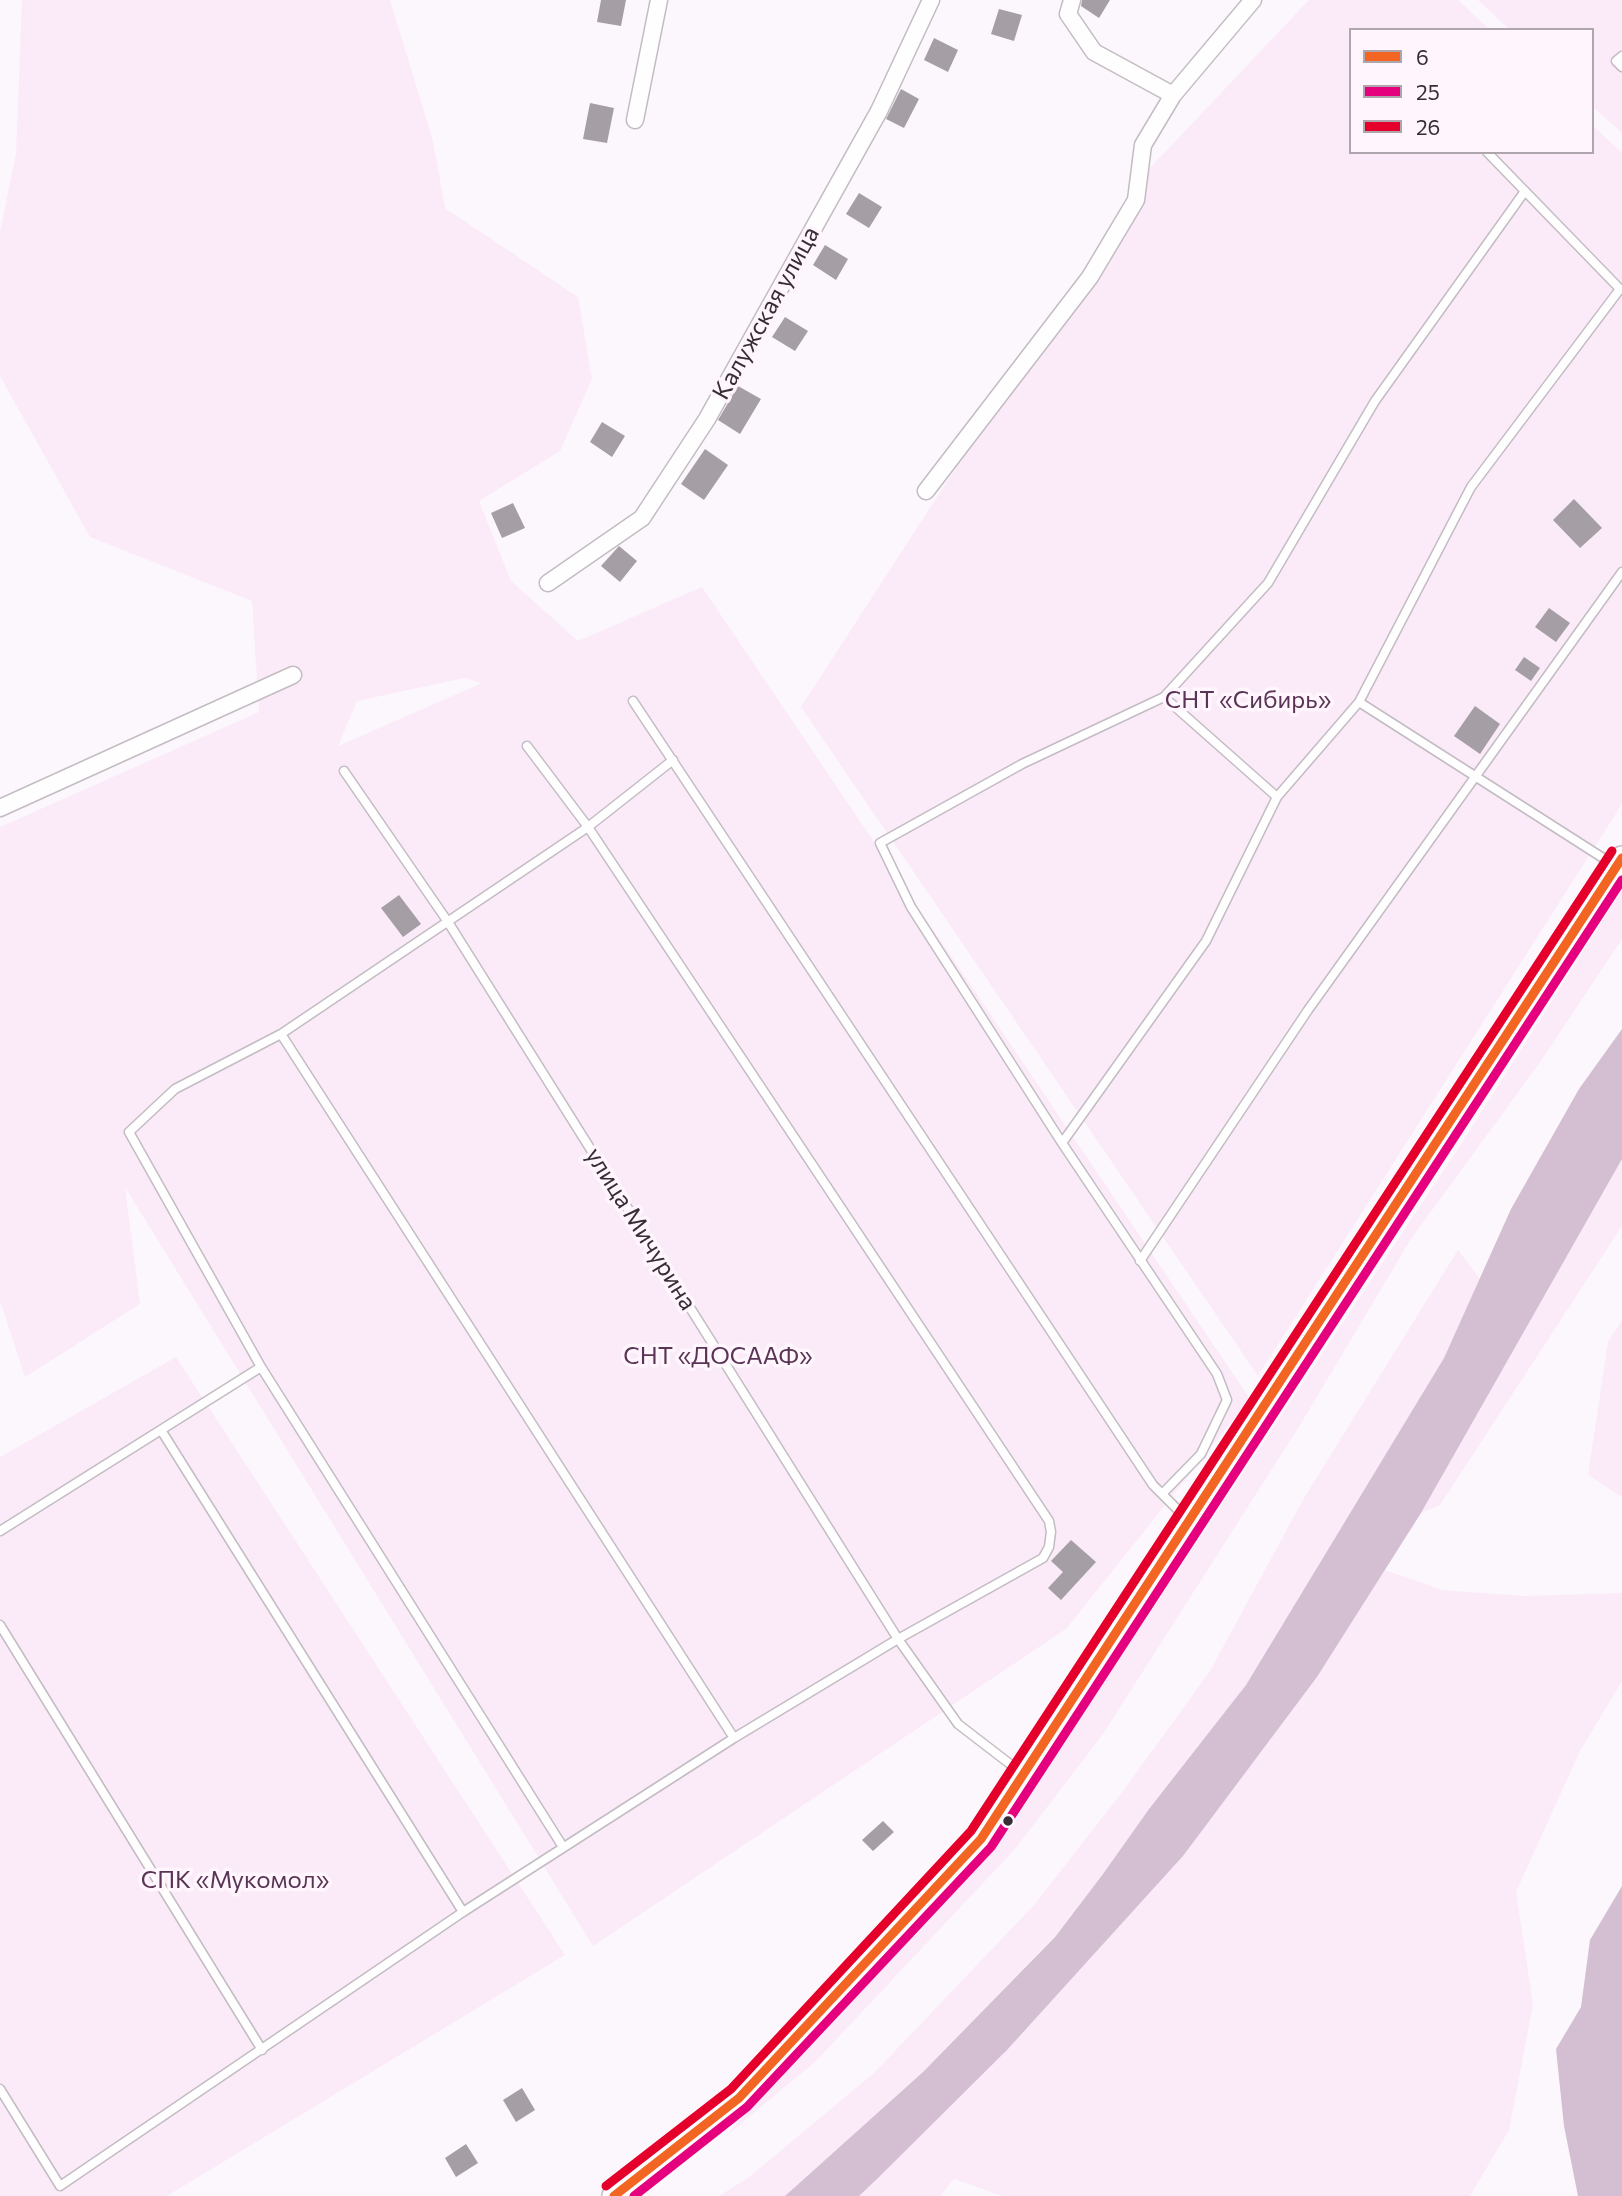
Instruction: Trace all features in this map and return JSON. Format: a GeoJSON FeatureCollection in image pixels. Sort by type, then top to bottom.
{"type":"FeatureCollection","features":[{"type":"Feature","properties":{"kind":"main road"},"geometry":{"type":"LineString","coordinates":[[614,2196],[739,2098],[981,1839],[1619,862]]}},
{"type":"Feature","properties":{"kind":"street"},"geometry":{"type":"LineString","coordinates":[[635,120],[659,0]]}},
{"type":"Feature","properties":{"kind":"street","name":"Калужская улица"},"geometry":{"type":"LineString","coordinates":[[548,583],[642,519],[707,419],[879,111],[931,0]]}},
{"type":"Feature","properties":{"kind":"street"},"geometry":{"type":"LineString","coordinates":[[1072,0],[1068,13],[1094,52],[1173,95]]}},
{"type":"Feature","properties":{"kind":"street"},"geometry":{"type":"LineString","coordinates":[[926,491],[1090,277],[1136,200],[1143,145],[1173,95],[1253,0]]}},
{"type":"Feature","properties":{"kind":"street"},"geometry":{"type":"LineString","coordinates":[[0,808],[293,675]]}},
{"type":"Feature","properties":{"kind":"lane"},"geometry":{"type":"LineString","coordinates":[[1622,56],[1616,61],[1622,67]]}},
{"type":"Feature","properties":{"kind":"lane"},"geometry":{"type":"LineString","coordinates":[[1062,1143],[1206,941],[1276,797],[1359,702],[1471,487],[1620,289],[1489,154]]}},
{"type":"Feature","properties":{"kind":"lane"},"geometry":{"type":"LineString","coordinates":[[1162,1494],[1201,1454],[1227,1400],[1217,1374],[1062,1143],[911,906],[880,843],[1022,764],[1164,697],[1268,583],[1375,401],[1525,191]]}},
{"type":"Feature","properties":{"kind":"lane"},"geometry":{"type":"LineString","coordinates":[[1140,1261],[1308,1010],[1622,572]]}},
{"type":"Feature","properties":{"kind":"lane"},"geometry":{"type":"LineString","coordinates":[[1164,697],[1276,797]]}},
{"type":"Feature","properties":{"kind":"lane"},"geometry":{"type":"LineString","coordinates":[[633,701],[1153,1485],[1189,1521]]}},
{"type":"Feature","properties":{"kind":"lane"},"geometry":{"type":"LineString","coordinates":[[1359,702],[1474,776],[1619,862]]}},
{"type":"Feature","properties":{"kind":"lane"},"geometry":{"type":"LineString","coordinates":[[0,2089],[60,2186],[562,1847],[734,1738],[898,1639],[1044,1558],[1049,1547],[1049,1521],[588,827],[527,746]]}},
{"type":"Feature","properties":{"kind":"lane"},"geometry":{"type":"LineString","coordinates":[[562,1847],[261,1367],[130,1132],[175,1089],[281,1034],[588,827],[673,760]]}},
{"type":"Feature","properties":{"kind":"lane","name":"улица Мичурина"},"geometry":{"type":"LineString","coordinates":[[344,771],[448,922],[898,1639],[958,1724],[1024,1774]]}},
{"type":"Feature","properties":{"kind":"lane"},"geometry":{"type":"LineString","coordinates":[[281,1034],[734,1738]]}},
{"type":"Feature","properties":{"kind":"lane"},"geometry":{"type":"LineString","coordinates":[[0,1531],[261,1367]]}},
{"type":"Feature","properties":{"kind":"lane"},"geometry":{"type":"LineString","coordinates":[[161,1430],[463,1912]]}},
{"type":"Feature","properties":{"kind":"lane"},"geometry":{"type":"LineString","coordinates":[[0,1625],[262,2050]]}},
{"type":"Feature","properties":{"kind":"green space","name":"СНТ «ДОСААФ»"},"geometry":{"type":"Polygon","coordinates":[[[22,0],[390,0],[433,141],[445,208],[578,297],[592,379],[560,451],[479,501],[511,581],[578,641],[702,587],[1250,1399],[1066,1629],[593,1946],[125,1187],[140,1304],[25,1377],[0,1301],[0,827],[259,712],[252,601],[90,537],[0,376],[0,232],[16,153],[22,0]],[[465,678],[357,701],[338,746],[482,683],[465,678]]]}},
{"type":"Feature","properties":{"kind":"green space","name":"СНТ «Сибирь»"},"geometry":{"type":"Polygon","coordinates":[[[1309,0],[1458,0],[1488,28],[1349,28],[1349,154],[1594,154],[1594,127],[1622,153],[1622,804],[1258,1376],[801,707],[1150,168],[1309,0]]]}},
{"type":"Feature","properties":{"kind":"green space"},"geometry":{"type":"Polygon","coordinates":[[[1478,0],[1622,0],[1622,133],[1594,108],[1594,28],[1508,28],[1478,0]]]}},
{"type":"Feature","properties":{"kind":"green space"},"geometry":{"type":"Polygon","coordinates":[[[1622,890],[1622,939],[1541,1061],[1411,1239],[1300,1425],[1103,1734],[1015,1849],[816,2061],[725,2137],[1008,1831],[1458,1149],[1622,890]]]}},
{"type":"Feature","properties":{"kind":"green space"},"geometry":{"type":"Polygon","coordinates":[[[1622,1159],[1622,1226],[1440,1505],[1421,1513],[1622,1159]]]}},
{"type":"Feature","properties":{"kind":"green space"},"geometry":{"type":"Polygon","coordinates":[[[1458,1250],[1480,1279],[1444,1358],[1246,1685],[1149,1809],[1055,1936],[923,2072],[785,2196],[719,2196],[749,2177],[874,2073],[1034,1905],[1123,1791],[1210,1671],[1304,1498],[1458,1250]]]}},
{"type":"Feature","properties":{"kind":"green space"},"geometry":{"type":"Polygon","coordinates":[[[1622,1320],[1622,1497],[1588,1475],[1608,1342],[1622,1320]]]}},
{"type":"Feature","properties":{"kind":"green space","name":"СПК «Мукомол»"},"geometry":{"type":"Polygon","coordinates":[[[176,1357],[565,1955],[167,2196],[0,2196],[0,1457],[176,1357]]]}},
{"type":"Feature","properties":{"kind":"green space"},"geometry":{"type":"Polygon","coordinates":[[[1385,1570],[1442,1590],[1524,1596],[1622,1593],[1622,1681],[1580,1751],[1516,1892],[1533,2004],[1509,2130],[1470,2196],[1002,2196],[954,2179],[940,2196],[859,2196],[1007,2050],[1183,1856],[1317,1677],[1385,1570]]]}},
{"type":"Feature","properties":{"kind":"shaded area"},"geometry":{"type":"Polygon","coordinates":[[[1622,1029],[1622,1159],[1421,1513],[1317,1677],[1183,1856],[1007,2050],[877,2179],[859,2196],[785,2196],[923,2072],[1055,1937],[1149,1809],[1246,1685],[1444,1358],[1511,1209],[1579,1089],[1622,1029]]]}},
{"type":"Feature","properties":{"kind":"shaded area"},"geometry":{"type":"Polygon","coordinates":[[[1622,1886],[1622,2196],[1578,2196],[1564,2126],[1556,2049],[1581,2007],[1590,1940],[1622,1886]]]}},
{"type":"Feature","properties":{"kind":"building"},"geometry":{"type":"Polygon","coordinates":[[[601,0],[626,0],[621,26],[597,22],[601,0]]]}},
{"type":"Feature","properties":{"kind":"building"},"geometry":{"type":"Polygon","coordinates":[[[1082,0],[1110,0],[1099,18],[1081,6],[1082,0]]]}},
{"type":"Feature","properties":{"kind":"building"},"geometry":{"type":"Polygon","coordinates":[[[999,9],[1022,15],[1014,41],[991,34],[999,9]]]}},
{"type":"Feature","properties":{"kind":"building"},"geometry":{"type":"Polygon","coordinates":[[[934,38],[958,50],[948,72],[924,60],[934,38]]]}},
{"type":"Feature","properties":{"kind":"building"},"geometry":{"type":"Polygon","coordinates":[[[901,89],[919,99],[904,128],[886,119],[901,89]]]}},
{"type":"Feature","properties":{"kind":"building"},"geometry":{"type":"Polygon","coordinates":[[[590,103],[614,108],[607,143],[583,139],[590,103]]]}},
{"type":"Feature","properties":{"kind":"building"},"geometry":{"type":"Polygon","coordinates":[[[859,193],[882,207],[869,228],[846,214],[859,193]]]}},
{"type":"Feature","properties":{"kind":"building"},"geometry":{"type":"Polygon","coordinates":[[[825,245],[848,259],[836,280],[813,265],[825,245]]]}},
{"type":"Feature","properties":{"kind":"building"},"geometry":{"type":"Polygon","coordinates":[[[785,317],[808,331],[795,351],[772,337],[785,317]]]}},
{"type":"Feature","properties":{"kind":"building"},"geometry":{"type":"Polygon","coordinates":[[[738,386],[761,399],[740,434],[718,420],[738,386]]]}},
{"type":"Feature","properties":{"kind":"building"},"geometry":{"type":"Polygon","coordinates":[[[602,422],[625,436],[612,457],[590,442],[602,422]]]}},
{"type":"Feature","properties":{"kind":"building"},"geometry":{"type":"Polygon","coordinates":[[[705,449],[728,465],[704,500],[681,484],[705,449]]]}},
{"type":"Feature","properties":{"kind":"building"},"geometry":{"type":"Polygon","coordinates":[[[1574,499],[1602,528],[1580,548],[1553,520],[1574,499]]]}},
{"type":"Feature","properties":{"kind":"building"},"geometry":{"type":"Polygon","coordinates":[[[513,503],[525,528],[502,538],[491,513],[513,503]]]}},
{"type":"Feature","properties":{"kind":"building"},"geometry":{"type":"Polygon","coordinates":[[[619,546],[637,561],[620,582],[601,566],[619,546]]]}},
{"type":"Feature","properties":{"kind":"building"},"geometry":{"type":"Polygon","coordinates":[[[1549,608],[1570,623],[1556,642],[1535,627],[1549,608]]]}},
{"type":"Feature","properties":{"kind":"building"},"geometry":{"type":"Polygon","coordinates":[[[1524,657],[1540,668],[1531,681],[1515,670],[1524,657]]]}},
{"type":"Feature","properties":{"kind":"building"},"geometry":{"type":"Polygon","coordinates":[[[1475,706],[1500,724],[1480,754],[1454,736],[1475,706]]]}},
{"type":"Feature","properties":{"kind":"building"},"geometry":{"type":"Polygon","coordinates":[[[399,895],[421,924],[403,937],[381,908],[399,895]]]}},
{"type":"Feature","properties":{"kind":"building"},"geometry":{"type":"Polygon","coordinates":[[[1071,1540],[1096,1562],[1061,1600],[1048,1588],[1063,1572],[1051,1561],[1071,1540]]]}},
{"type":"Feature","properties":{"kind":"building"},"geometry":{"type":"Polygon","coordinates":[[[883,1821],[894,1832],[873,1851],[862,1840],[883,1821]]]}},
{"type":"Feature","properties":{"kind":"building"},"geometry":{"type":"Polygon","coordinates":[[[522,2088],[535,2110],[516,2122],[503,2100],[522,2088]]]}},
{"type":"Feature","properties":{"kind":"building"},"geometry":{"type":"Polygon","coordinates":[[[466,2144],[478,2163],[456,2177],[445,2158],[466,2144]]]}},
{"type":"Feature","properties":{"kind":"transit line","name":"26"},"geometry":{"type":"LineString","coordinates":[[606,2186],[731,2089],[971,1831],[1612,851]]}},
{"type":"Feature","properties":{"kind":"transit line","name":"6"},"geometry":{"type":"LineString","coordinates":[[614,2196],[739,2098],[981,1839],[1622,858]]}},
{"type":"Feature","properties":{"kind":"transit line","name":"25"},"geometry":{"type":"LineString","coordinates":[[634,2196],[747,2107],[991,1847],[1622,880]]}}]}
